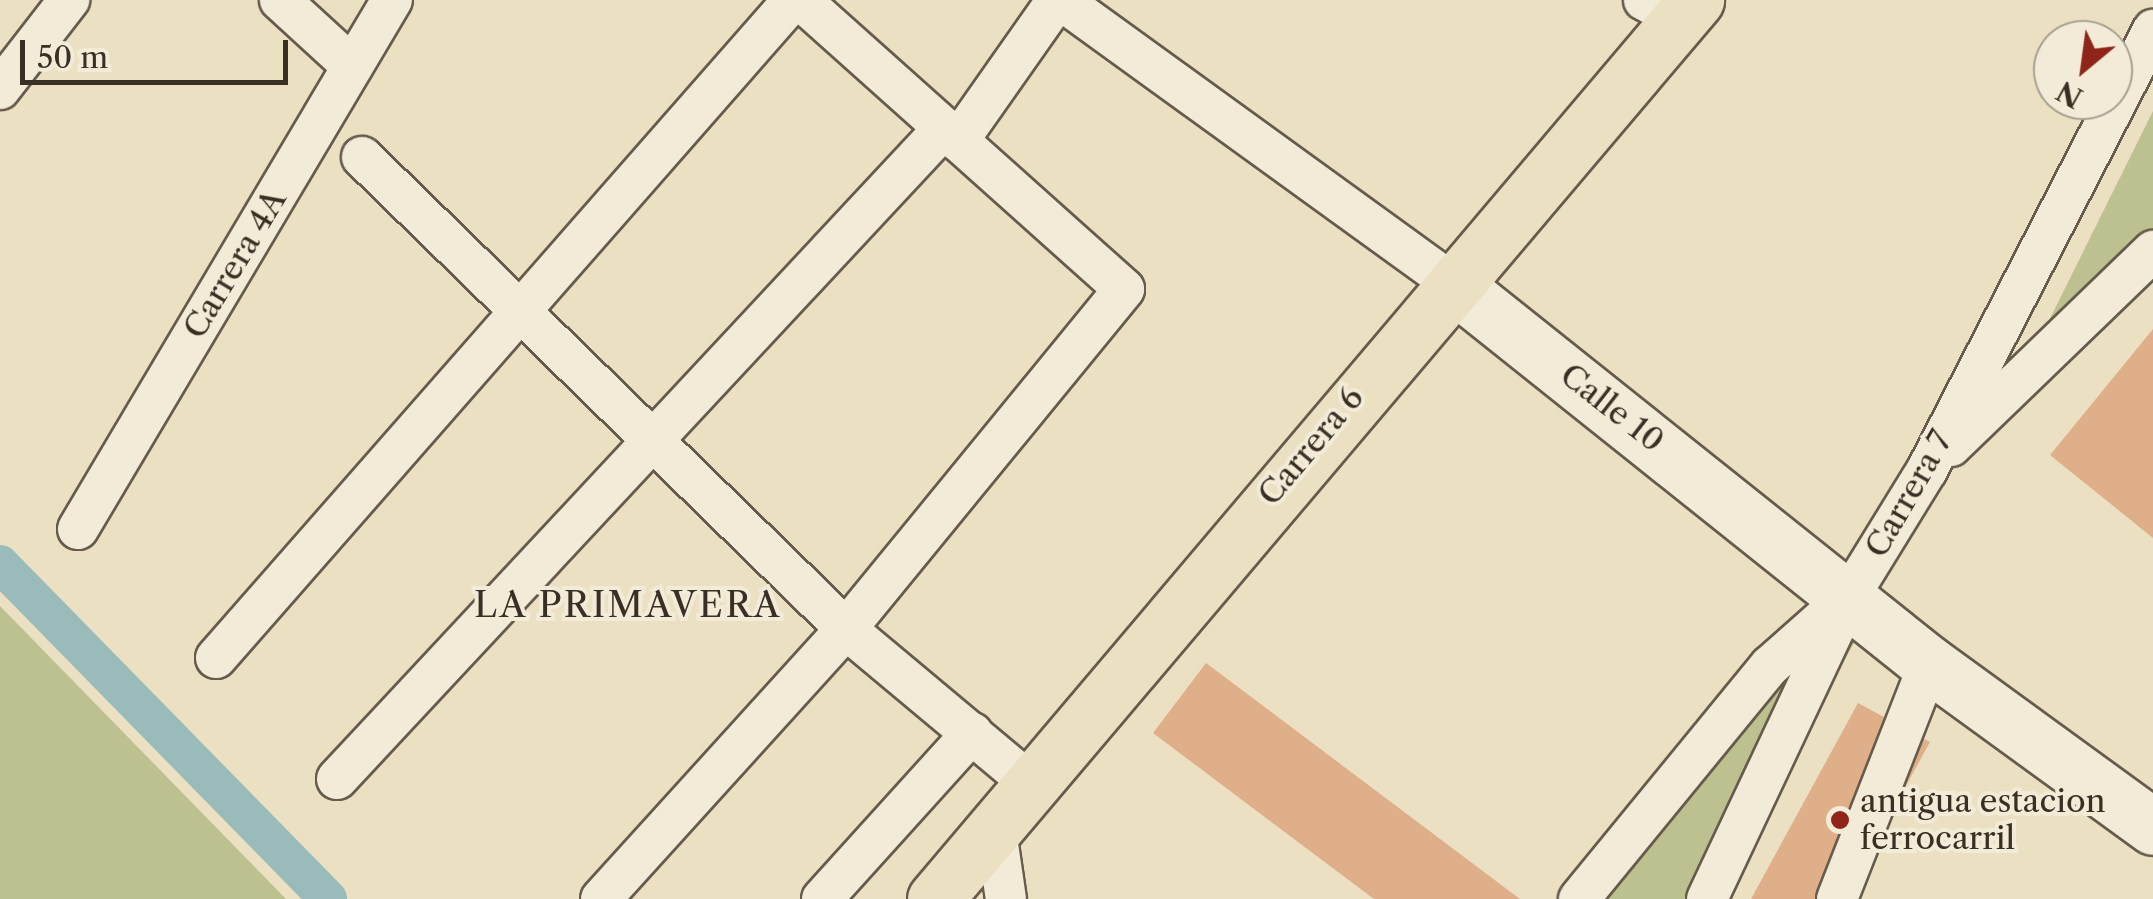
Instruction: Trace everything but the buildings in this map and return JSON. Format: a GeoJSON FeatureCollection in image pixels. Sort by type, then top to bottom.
{"type":"FeatureCollection","features":[{"type":"Feature","properties":{"kind":"main road","name":"Carrera 6"},"geometry":{"type":"LineString","coordinates":[[936,899],[1673,6]]}},
{"type":"Feature","properties":{"kind":"main road","name":"Calle 10"},"geometry":{"type":"LineString","coordinates":[[1449,282],[1850,595],[1929,664],[2153,827]]}},
{"type":"Feature","properties":{"kind":"street"},"geometry":{"type":"LineString","coordinates":[[0,90],[68,0]]}},
{"type":"Feature","properties":{"kind":"street"},"geometry":{"type":"LineString","coordinates":[[280,0],[352,66]]}},
{"type":"Feature","properties":{"kind":"street","name":"Carrera 4A"},"geometry":{"type":"LineString","coordinates":[[78,529],[392,0]]}},
{"type":"Feature","properties":{"kind":"street"},"geometry":{"type":"LineString","coordinates":[[216,658],[793,0]]}},
{"type":"Feature","properties":{"kind":"street"},"geometry":{"type":"LineString","coordinates":[[601,899],[846,629],[1124,290],[802,0]]}},
{"type":"Feature","properties":{"kind":"street"},"geometry":{"type":"LineString","coordinates":[[337,779],[653,441],[951,134],[1059,0]]}},
{"type":"Feature","properties":{"kind":"street","name":"Calle 10"},"geometry":{"type":"LineString","coordinates":[[1059,0],[1449,282]]}},
{"type":"Feature","properties":{"kind":"street","name":"Carrera 7"},"geometry":{"type":"LineString","coordinates":[[1580,899],[1770,666],[1850,595],[1926,470],[2153,30]]}},
{"type":"Feature","properties":{"kind":"street"},"geometry":{"type":"LineString","coordinates":[[362,157],[846,629],[1030,783]]}},
{"type":"Feature","properties":{"kind":"street"},"geometry":{"type":"LineString","coordinates":[[1926,470],[2153,251]]}},
{"type":"Feature","properties":{"kind":"street"},"geometry":{"type":"LineString","coordinates":[[1707,899],[1850,595]]}},
{"type":"Feature","properties":{"kind":"street"},"geometry":{"type":"LineString","coordinates":[[1838,899],[1929,664]]}},
{"type":"Feature","properties":{"kind":"street"},"geometry":{"type":"LineString","coordinates":[[822,899],[972,733]]}},
{"type":"Feature","properties":{"kind":"street"},"geometry":{"type":"LineString","coordinates":[[995,824],[1006,899]]}},
{"type":"Feature","properties":{"kind":"green space"},"geometry":{"type":"Polygon","coordinates":[[[2153,111],[2153,240],[2016,387],[2153,111]]]}},
{"type":"Feature","properties":{"kind":"green space"},"geometry":{"type":"Polygon","coordinates":[[[1828,603],[1864,626],[1706,899],[1600,899],[1828,603]]]}},
{"type":"Feature","properties":{"kind":"green space"},"geometry":{"type":"Polygon","coordinates":[[[0,606],[286,899],[0,899],[0,606]]]}},
{"type":"Feature","properties":{"kind":"waterway"},"geometry":{"type":"LineString","coordinates":[[0,564],[328,899]]}},
{"type":"Feature","properties":{"kind":"place","name":"antigua estacion ferrocarril"},"geometry":{"type":"Point","coordinates":[1840,820]}},
{"type":"Feature","properties":{"kind":"district","name":"LA PRIMAVERA"},"geometry":{"type":"Point","coordinates":[628,605]}}]}
